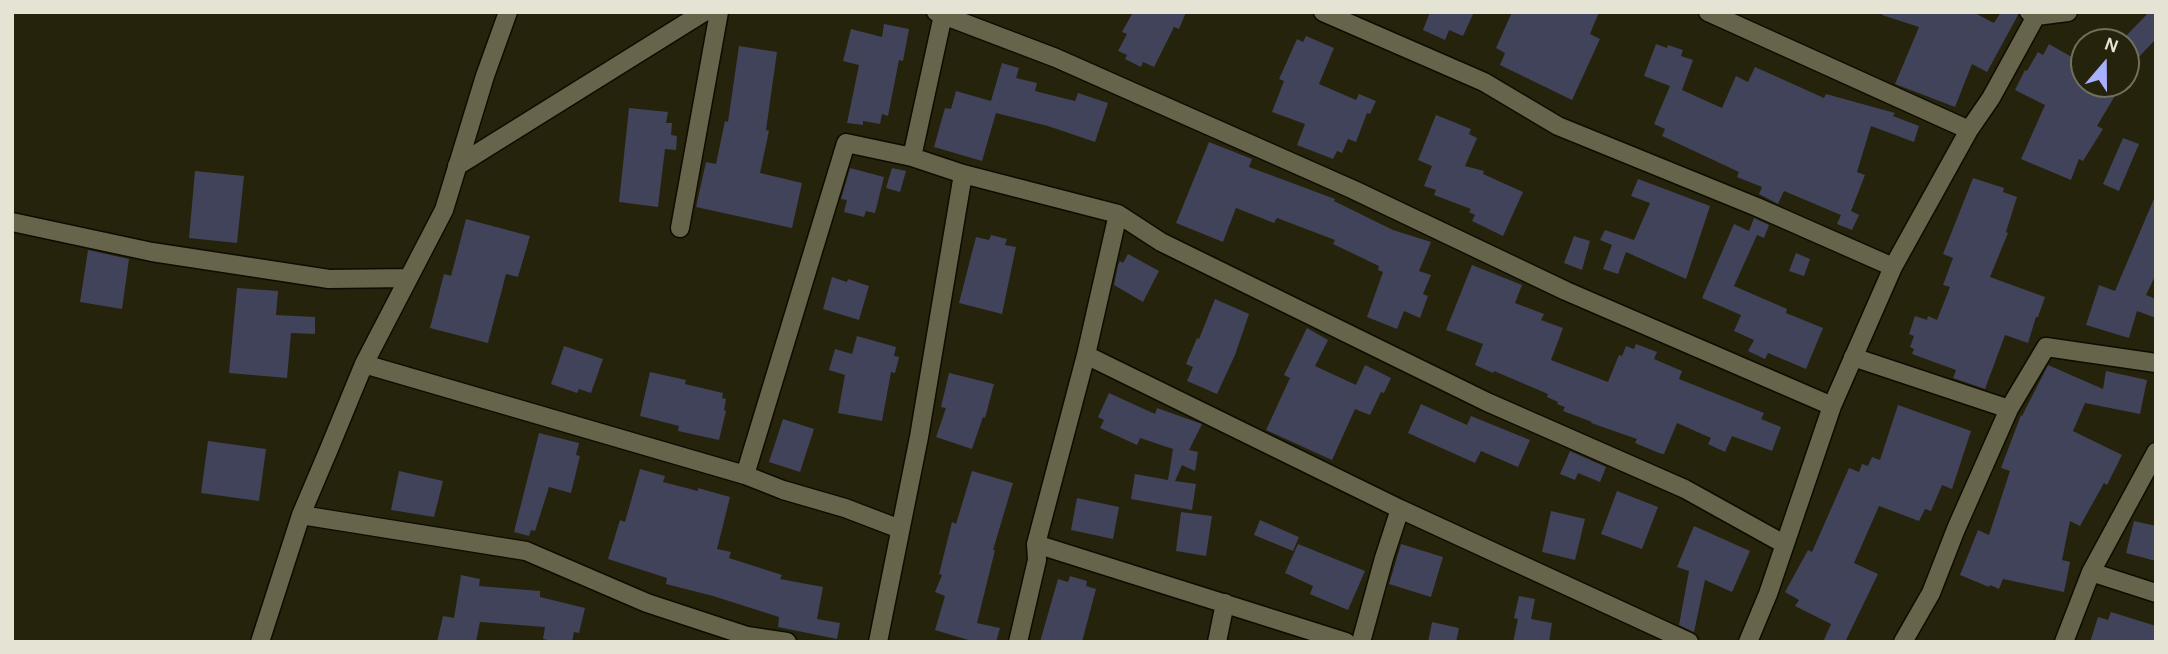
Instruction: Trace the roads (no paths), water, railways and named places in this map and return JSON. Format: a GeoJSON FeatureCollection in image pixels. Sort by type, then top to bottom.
{"type":"FeatureCollection","features":[{"type":"Feature","properties":{"kind":"street"},"geometry":{"type":"LineString","coordinates":[[260,642],[301,515],[365,365],[444,210],[485,76],[508,12]]}},
{"type":"Feature","properties":{"kind":"street"},"geometry":{"type":"LineString","coordinates":[[457,166],[704,12]]}},
{"type":"Feature","properties":{"kind":"street"},"geometry":{"type":"LineString","coordinates":[[680,228],[719,12]]}},
{"type":"Feature","properties":{"kind":"street"},"geometry":{"type":"LineString","coordinates":[[1323,12],[1484,82],[1558,126],[1757,207],[1893,267]]}},
{"type":"Feature","properties":{"kind":"street"},"geometry":{"type":"LineString","coordinates":[[1708,12],[1969,130]]}},
{"type":"Feature","properties":{"kind":"street"},"geometry":{"type":"LineString","coordinates":[[1748,642],[1768,594],[1832,406],[1893,267],[1969,130],[1992,98],[2033,14],[2068,12]]}},
{"type":"Feature","properties":{"kind":"street"},"geometry":{"type":"LineString","coordinates":[[912,157],[940,14],[1081,69],[1354,190],[1566,291],[1832,406]]}},
{"type":"Feature","properties":{"kind":"street"},"geometry":{"type":"LineString","coordinates":[[745,475],[846,143],[912,157],[962,174],[1118,214],[1161,242],[1487,402],[1685,489],[1784,544]]}},
{"type":"Feature","properties":{"kind":"street"},"geometry":{"type":"LineString","coordinates":[[878,642],[919,437],[962,174]]}},
{"type":"Feature","properties":{"kind":"street"},"geometry":{"type":"LineString","coordinates":[[1018,642],[1037,560],[1036,544],[1086,355],[1118,214]]}},
{"type":"Feature","properties":{"kind":"street"},"geometry":{"type":"LineString","coordinates":[[12,222],[152,251],[329,279],[409,278]]}},
{"type":"Feature","properties":{"kind":"street"},"geometry":{"type":"LineString","coordinates":[[1903,642],[1931,593],[2009,408],[2046,347],[2156,363]]}},
{"type":"Feature","properties":{"kind":"street"},"geometry":{"type":"LineString","coordinates":[[1086,355],[1400,509],[1689,642]]}},
{"type":"Feature","properties":{"kind":"street"},"geometry":{"type":"LineString","coordinates":[[1853,358],[2009,408]]}},
{"type":"Feature","properties":{"kind":"street"},"geometry":{"type":"LineString","coordinates":[[365,365],[745,475],[901,529]]}},
{"type":"Feature","properties":{"kind":"street"},"geometry":{"type":"LineString","coordinates":[[2064,642],[2091,572],[2155,454]]}},
{"type":"Feature","properties":{"kind":"street"},"geometry":{"type":"LineString","coordinates":[[1361,642],[1400,509]]}},
{"type":"Feature","properties":{"kind":"street"},"geometry":{"type":"LineString","coordinates":[[301,515],[526,551],[647,603],[747,636],[787,642]]}},
{"type":"Feature","properties":{"kind":"street"},"geometry":{"type":"LineString","coordinates":[[1036,544],[1346,642]]}},
{"type":"Feature","properties":{"kind":"street"},"geometry":{"type":"LineString","coordinates":[[2091,572],[2156,593]]}},
{"type":"Feature","properties":{"kind":"street"},"geometry":{"type":"LineString","coordinates":[[1217,642],[1225,603]]}}]}
